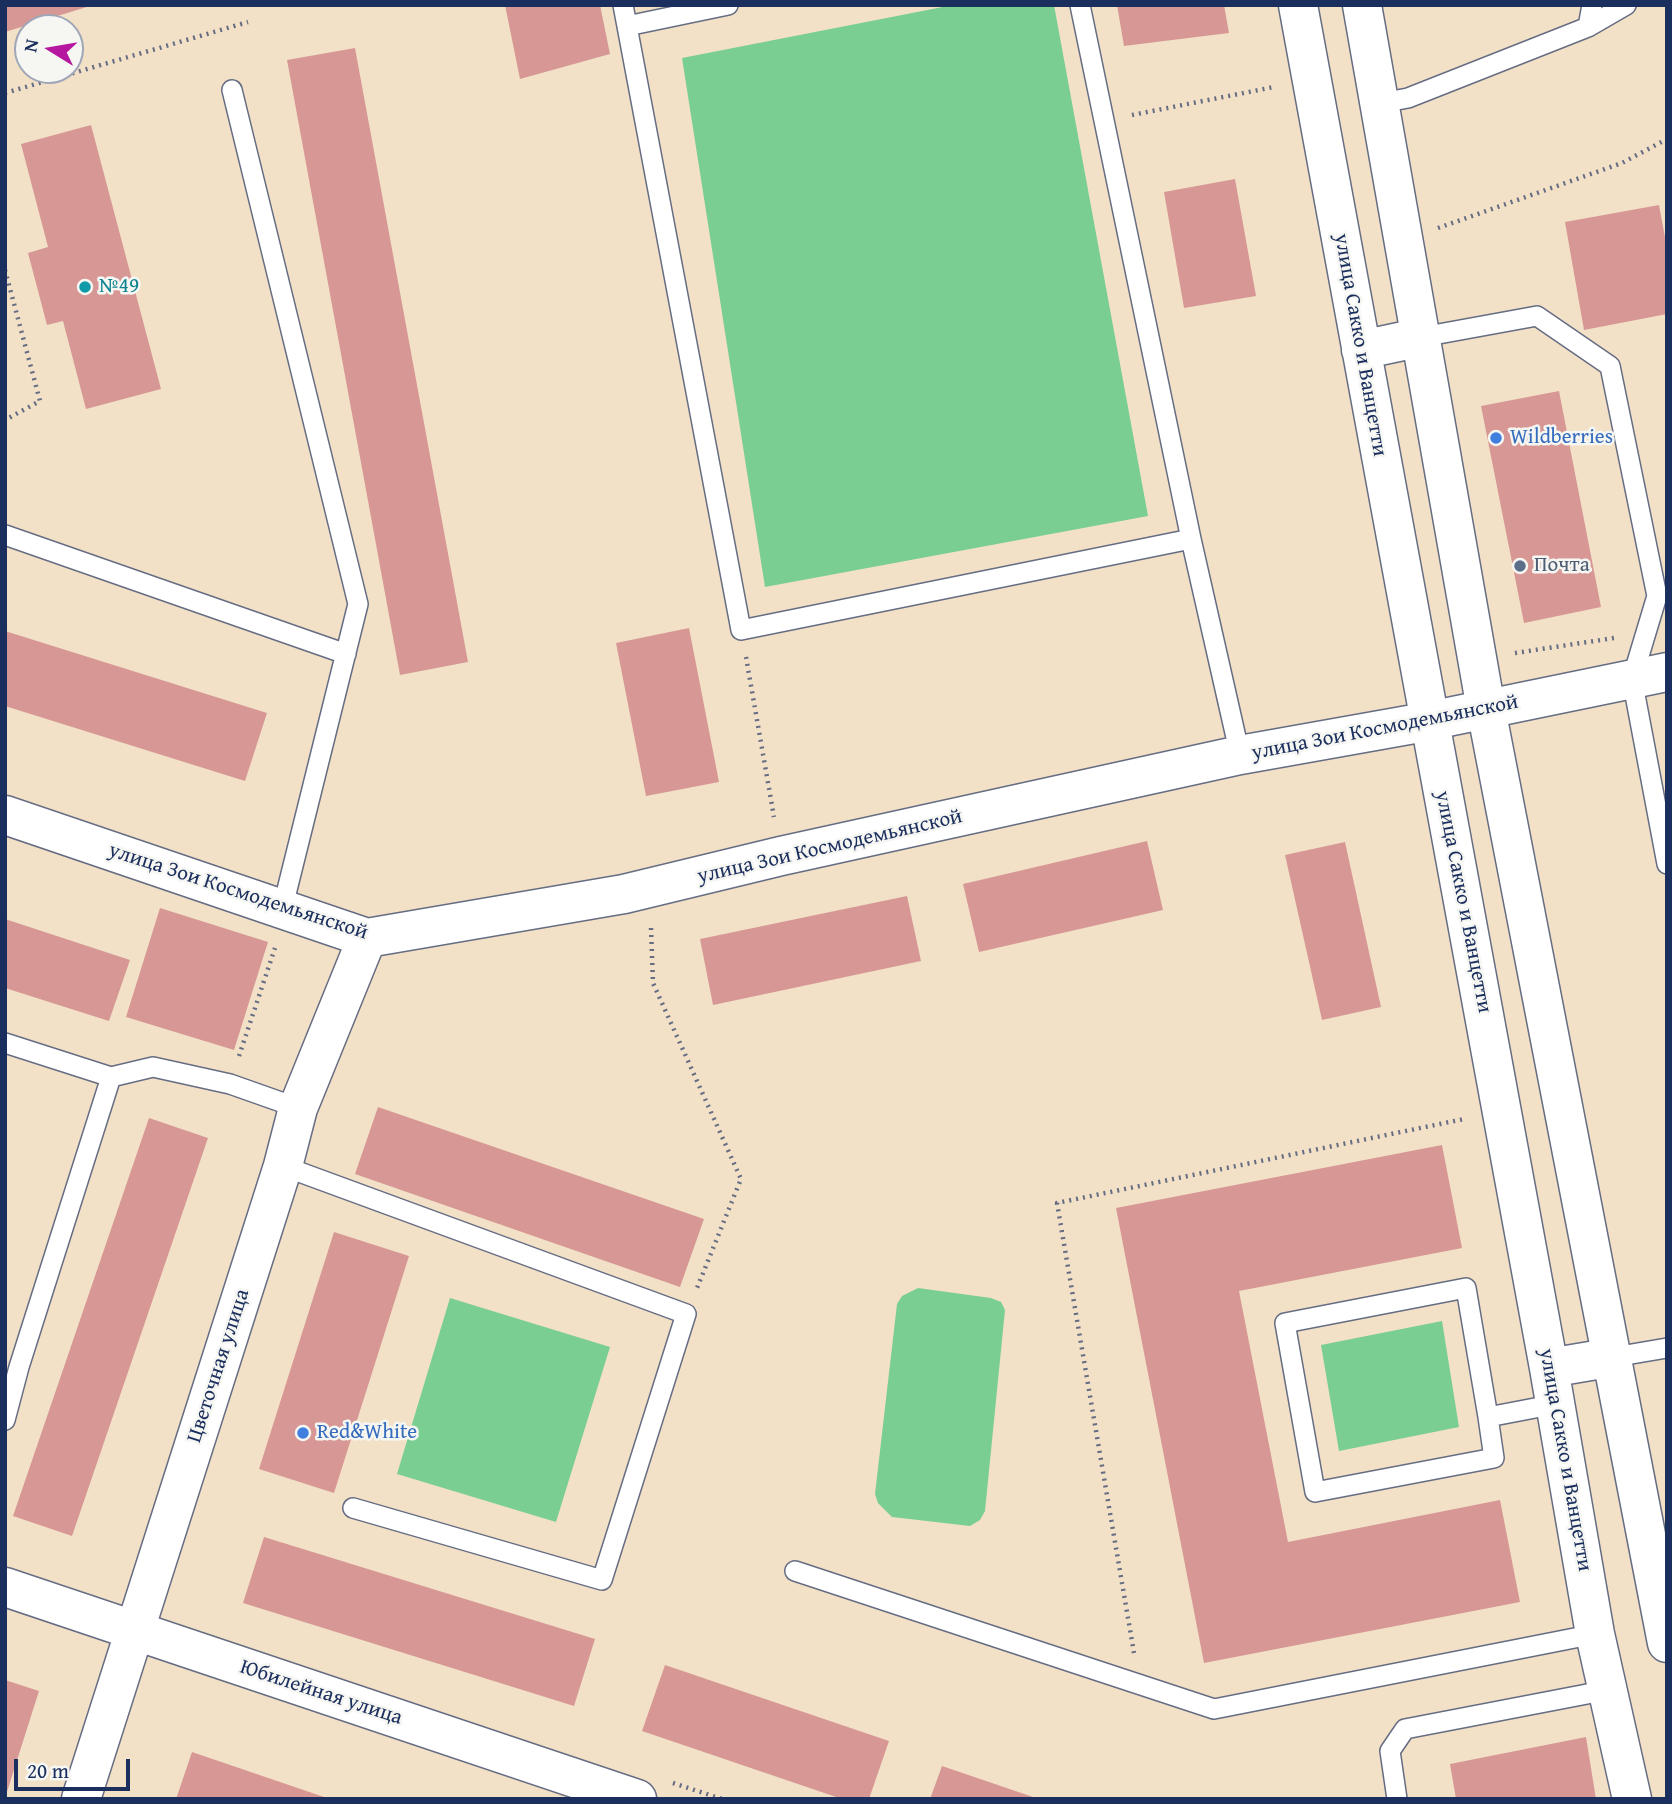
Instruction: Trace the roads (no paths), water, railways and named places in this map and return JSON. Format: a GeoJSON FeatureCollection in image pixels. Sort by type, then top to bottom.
{"type":"FeatureCollection","features":[{"type":"Feature","properties":{"kind":"street","name":"улица Сакко и Ванцетти"},"geometry":{"type":"LineString","coordinates":[[1298,5],[1553,1386],[1595,1634],[1632,1799]]}},
{"type":"Feature","properties":{"kind":"street"},"geometry":{"type":"LineString","coordinates":[[1362,5],[1486,709],[1614,1357],[1667,1643]]}},
{"type":"Feature","properties":{"kind":"street"},"geometry":{"type":"LineString","coordinates":[[1361,350],[1422,337]]}},
{"type":"Feature","properties":{"kind":"street","name":"улица Зои Космодемьянской"},"geometry":{"type":"LineString","coordinates":[[5,815],[279,927],[367,937],[650,889],[781,856],[1240,755],[1429,721],[1649,675]]}},
{"type":"Feature","properties":{"kind":"street","name":"Цветочная улица"},"geometry":{"type":"LineString","coordinates":[[81,1799],[283,1166],[298,1108],[367,937]]}},
{"type":"Feature","properties":{"kind":"street"},"geometry":{"type":"LineString","coordinates":[[1553,1386],[1614,1357]]}},
{"type":"Feature","properties":{"kind":"street","name":"Юбилейная улица"},"geometry":{"type":"LineString","coordinates":[[5,1587],[587,1791],[637,1799]]}},
{"type":"Feature","properties":{"kind":"lane"},"geometry":{"type":"LineString","coordinates":[[623,5],[741,630],[1191,539]]}},
{"type":"Feature","properties":{"kind":"lane"},"geometry":{"type":"LineString","coordinates":[[627,26],[728,5]]}},
{"type":"Feature","properties":{"kind":"lane"},"geometry":{"type":"LineString","coordinates":[[1080,5],[1191,539],[1240,755]]}},
{"type":"Feature","properties":{"kind":"lane"},"geometry":{"type":"LineString","coordinates":[[1588,27],[1592,5]]}},
{"type":"Feature","properties":{"kind":"lane"},"geometry":{"type":"LineString","coordinates":[[1381,103],[1408,98],[1588,27],[1626,5]]}},
{"type":"Feature","properties":{"kind":"lane"},"geometry":{"type":"LineString","coordinates":[[232,90],[358,604],[279,927]]}},
{"type":"Feature","properties":{"kind":"lane"},"geometry":{"type":"LineString","coordinates":[[1422,337],[1537,316],[1610,366],[1657,596],[1646,633],[1667,864]]}},
{"type":"Feature","properties":{"kind":"lane"},"geometry":{"type":"LineString","coordinates":[[5,535],[346,654]]}},
{"type":"Feature","properties":{"kind":"lane"},"geometry":{"type":"LineString","coordinates":[[5,1044],[111,1077],[153,1067],[230,1084],[298,1108]]}},
{"type":"Feature","properties":{"kind":"lane"},"geometry":{"type":"LineString","coordinates":[[5,1420],[12,1365],[111,1077]]}},
{"type":"Feature","properties":{"kind":"lane"},"geometry":{"type":"LineString","coordinates":[[283,1166],[686,1314],[602,1580],[353,1508]]}},
{"type":"Feature","properties":{"kind":"lane"},"geometry":{"type":"LineString","coordinates":[[1466,1288],[1488,1417],[1494,1458],[1315,1492],[1285,1323],[1466,1288]]}},
{"type":"Feature","properties":{"kind":"lane"},"geometry":{"type":"LineString","coordinates":[[1614,1357],[1667,1348]]}},
{"type":"Feature","properties":{"kind":"lane"},"geometry":{"type":"LineString","coordinates":[[1488,1417],[1553,1386]]}},
{"type":"Feature","properties":{"kind":"lane"},"geometry":{"type":"LineString","coordinates":[[795,1571],[1214,1709],[1595,1634]]}},
{"type":"Feature","properties":{"kind":"lane"},"geometry":{"type":"LineString","coordinates":[[1397,1799],[1390,1751],[1405,1729],[1608,1690]]}},
{"type":"Feature","properties":{"kind":"place","name":"№49"},"geometry":{"type":"Point","coordinates":[85,287]}},
{"type":"Feature","properties":{"kind":"place","name":"Wildberries"},"geometry":{"type":"Point","coordinates":[1496,438]}},
{"type":"Feature","properties":{"kind":"place","name":"Почта"},"geometry":{"type":"Point","coordinates":[1520,566]}},
{"type":"Feature","properties":{"kind":"place","name":"Red&White"},"geometry":{"type":"Point","coordinates":[303,1433]}}]}
